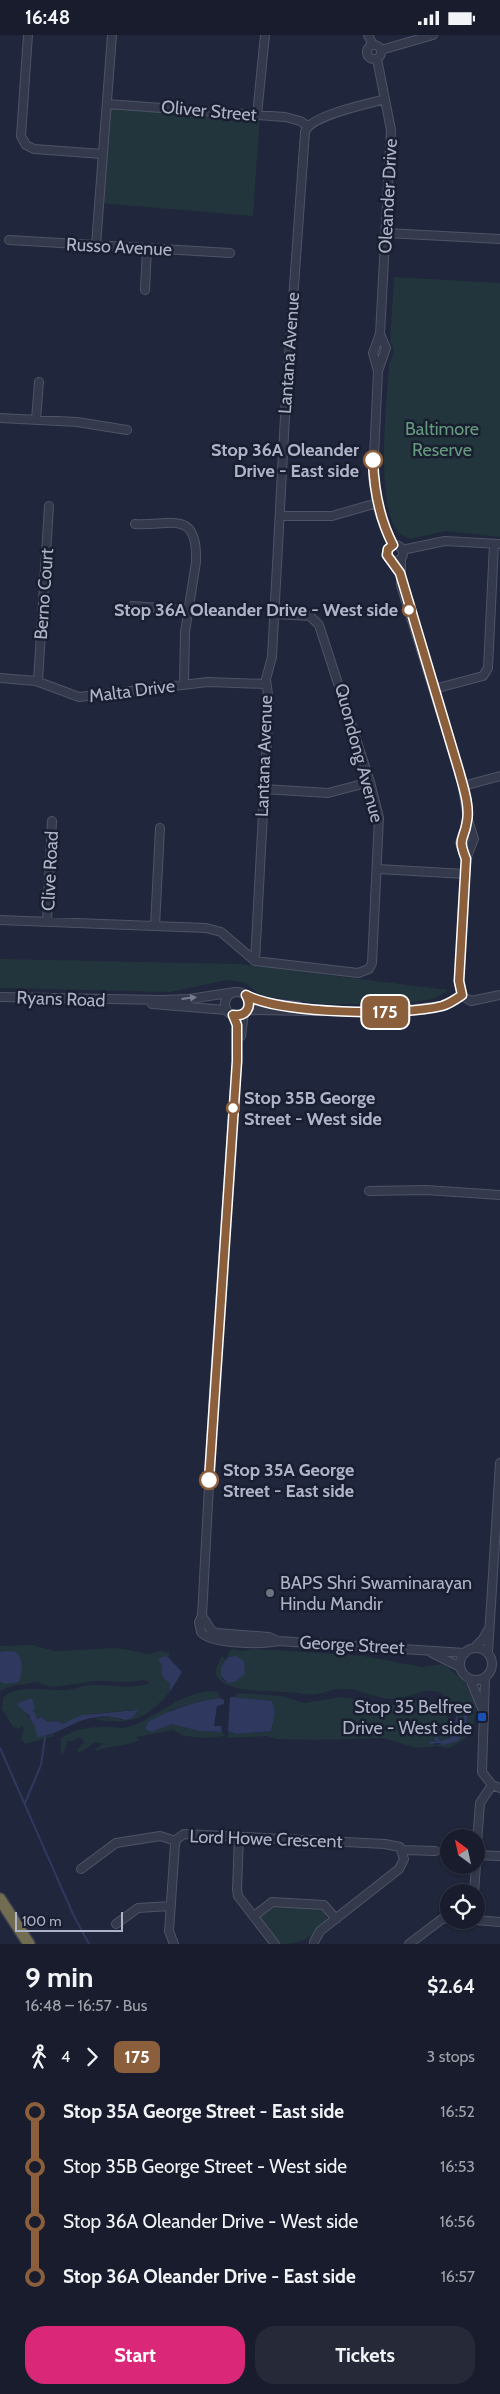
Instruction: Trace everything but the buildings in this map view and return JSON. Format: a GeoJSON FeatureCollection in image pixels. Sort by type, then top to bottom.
{"type":"FeatureCollection","features":[{"type":"Feature","properties":{"kind":"highway"},"geometry":{"type":"LineString","coordinates":[[0,1899],[29,1944]]}},
{"type":"Feature","properties":{"kind":"street"},"geometry":{"type":"LineString","coordinates":[[28,35],[22,136],[24,142],[34,149],[102,154]]}},
{"type":"Feature","properties":{"kind":"street"},"geometry":{"type":"LineString","coordinates":[[96,245],[112,35]]}},
{"type":"Feature","properties":{"kind":"street"},"geometry":{"type":"LineString","coordinates":[[257,115],[265,35]]}},
{"type":"Feature","properties":{"kind":"street"},"geometry":{"type":"LineString","coordinates":[[368,35],[373,45],[381,50],[381,56],[377,59],[371,59],[367,56],[367,50],[373,45]]}},
{"type":"Feature","properties":{"kind":"street"},"geometry":{"type":"LineString","coordinates":[[381,50],[433,35]]}},
{"type":"Feature","properties":{"kind":"street","name":"Oleander Drive"},"geometry":{"type":"LineString","coordinates":[[377,59],[391,130],[380,334],[373,353],[378,371]]}},
{"type":"Feature","properties":{"kind":"street"},"geometry":{"type":"LineString","coordinates":[[308,126],[323,117],[385,99]]}},
{"type":"Feature","properties":{"kind":"street","name":"Oliver Street"},"geometry":{"type":"LineString","coordinates":[[107,103],[294,118],[308,126]]}},
{"type":"Feature","properties":{"kind":"street","name":"Lantana Avenue"},"geometry":{"type":"LineString","coordinates":[[255,961],[269,703],[266,684],[272,657],[298,221],[304,144],[308,126]]}},
{"type":"Feature","properties":{"kind":"street"},"geometry":{"type":"LineString","coordinates":[[386,233],[500,239]]}},
{"type":"Feature","properties":{"kind":"street","name":"Russo Avenue"},"geometry":{"type":"LineString","coordinates":[[9,240],[230,253]]}},
{"type":"Feature","properties":{"kind":"street"},"geometry":{"type":"LineString","coordinates":[[145,291],[147,248]]}},
{"type":"Feature","properties":{"kind":"street","name":"Oleander Drive"},"geometry":{"type":"LineString","coordinates":[[380,334],[386,348],[378,371],[373,460],[377,503],[385,529],[393,545]]}},
{"type":"Feature","properties":{"kind":"street"},"geometry":{"type":"LineString","coordinates":[[36,420],[38,382]]}},
{"type":"Feature","properties":{"kind":"street"},"geometry":{"type":"LineString","coordinates":[[0,418],[77,422],[127,430]]}},
{"type":"Feature","properties":{"kind":"street"},"geometry":{"type":"LineString","coordinates":[[280,516],[332,516],[377,503]]}},
{"type":"Feature","properties":{"kind":"street","name":"Berno Court"},"geometry":{"type":"LineString","coordinates":[[38,681],[49,506]]}},
{"type":"Feature","properties":{"kind":"street"},"geometry":{"type":"LineString","coordinates":[[135,524],[147,525],[178,522],[189,531],[197,551],[188,610],[184,684]]}},
{"type":"Feature","properties":{"kind":"street"},"geometry":{"type":"LineString","coordinates":[[434,689],[483,676],[488,668],[497,544],[445,541],[399,557],[387,555],[388,549],[393,545],[399,547],[399,557],[400,573],[434,689],[463,787],[468,820],[474,839],[466,859],[459,981],[462,995],[470,1001],[500,995]]}},
{"type":"Feature","properties":{"kind":"street"},"geometry":{"type":"LineString","coordinates":[[132,606],[188,610]]}},
{"type":"Feature","properties":{"kind":"street","name":"Quondong Avenue"},"geometry":{"type":"LineString","coordinates":[[255,961],[358,973],[366,971],[372,963],[378,869],[379,818],[370,782],[319,625],[310,616],[275,615]]}},
{"type":"Feature","properties":{"kind":"street","name":"Malta Drive"},"geometry":{"type":"LineString","coordinates":[[0,678],[38,681],[79,697],[208,682],[266,684]]}},
{"type":"Feature","properties":{"kind":"street"},"geometry":{"type":"LineString","coordinates":[[463,787],[500,776]]}},
{"type":"Feature","properties":{"kind":"street"},"geometry":{"type":"LineString","coordinates":[[264,789],[328,793],[370,782]]}},
{"type":"Feature","properties":{"kind":"street"},"geometry":{"type":"LineString","coordinates":[[466,859],[460,843],[468,820]]}},
{"type":"Feature","properties":{"kind":"street","name":"Clive Road"},"geometry":{"type":"LineString","coordinates":[[47,922],[52,821]]}},
{"type":"Feature","properties":{"kind":"street"},"geometry":{"type":"LineString","coordinates":[[155,926],[160,828]]}},
{"type":"Feature","properties":{"kind":"street"},"geometry":{"type":"LineString","coordinates":[[378,869],[465,873]]}},
{"type":"Feature","properties":{"kind":"street"},"geometry":{"type":"LineString","coordinates":[[0,920],[214,930],[226,936],[255,961]]}},
{"type":"Feature","properties":{"kind":"street"},"geometry":{"type":"LineString","coordinates":[[337,1011],[230,1013],[226,999],[235,992],[246,995],[258,1002],[337,1011],[375,1013],[441,1006],[462,995]]}},
{"type":"Feature","properties":{"kind":"street","name":"Ryans Road"},"geometry":{"type":"LineString","coordinates":[[0,997],[123,1001],[189,999],[235,992]]}},
{"type":"Feature","properties":{"kind":"street"},"geometry":{"type":"LineString","coordinates":[[246,995],[249,1003],[246,1012]]}},
{"type":"Feature","properties":{"kind":"street","name":"Ryans Road"},"geometry":{"type":"LineString","coordinates":[[123,1001],[230,1013]]}},
{"type":"Feature","properties":{"kind":"street","name":"George Street"},"geometry":{"type":"LineString","coordinates":[[237,1061],[246,1012]]}},
{"type":"Feature","properties":{"kind":"street","name":"George Street"},"geometry":{"type":"LineString","coordinates":[[230,1013],[237,1025],[237,1061],[214,1392],[202,1616],[199,1622],[201,1632],[212,1640],[268,1644],[278,1641],[426,1649],[464,1653]]}},
{"type":"Feature","properties":{"kind":"street"},"geometry":{"type":"LineString","coordinates":[[369,1191],[426,1190],[500,1195]]}},
{"type":"Feature","properties":{"kind":"street"},"geometry":{"type":"LineString","coordinates":[[478,1829],[480,1803],[496,1786],[482,1772],[485,1678],[493,1664],[488,1652],[488,1628],[499,1507],[500,1463]]}},
{"type":"Feature","properties":{"kind":"street"},"geometry":{"type":"LineString","coordinates":[[484,1712],[470,1679],[465,1676],[460,1667],[464,1653],[474,1648],[483,1639],[488,1628]]}},
{"type":"Feature","properties":{"kind":"street"},"geometry":{"type":"LineString","coordinates":[[474,1648],[488,1652]]}},
{"type":"Feature","properties":{"kind":"street","name":"George Street"},"geometry":{"type":"LineString","coordinates":[[426,1649],[460,1667]]}},
{"type":"Feature","properties":{"kind":"street"},"geometry":{"type":"LineString","coordinates":[[470,1679],[485,1678]]}},
{"type":"Feature","properties":{"kind":"street","name":"Lord Howe Crescent"},"geometry":{"type":"LineString","coordinates":[[174,1944],[169,1934],[176,1841],[180,1835],[188,1833],[385,1844],[396,1846],[402,1850],[435,1851]]}},
{"type":"Feature","properties":{"kind":"street"},"geometry":{"type":"LineString","coordinates":[[239,1836],[237,1892],[275,1944]]}},
{"type":"Feature","properties":{"kind":"street"},"geometry":{"type":"LineString","coordinates":[[81,1869],[116,1843],[160,1837],[176,1841]]}},
{"type":"Feature","properties":{"kind":"street"},"geometry":{"type":"LineString","coordinates":[[305,1944],[315,1943],[320,1931],[399,1869],[404,1859],[402,1850]]}},
{"type":"Feature","properties":{"kind":"street"},"geometry":{"type":"LineString","coordinates":[[485,1856],[500,1856]]}},
{"type":"Feature","properties":{"kind":"street"},"geometry":{"type":"LineString","coordinates":[[254,1916],[274,1902],[327,1906],[336,1919]]}},
{"type":"Feature","properties":{"kind":"street"},"geometry":{"type":"LineString","coordinates":[[116,1924],[138,1909],[171,1906]]}},
{"type":"Feature","properties":{"kind":"street"},"geometry":{"type":"LineString","coordinates":[[409,1944],[440,1921]]}},
{"type":"Feature","properties":{"kind":"street"},"geometry":{"type":"LineString","coordinates":[[485,1921],[500,1922]]}},
{"type":"Feature","properties":{"kind":"green space"},"geometry":{"type":"Polygon","coordinates":[[[107,104],[260,115],[253,216],[99,203],[107,104]]]}},
{"type":"Feature","properties":{"kind":"green space","name":"Baltimore Reserve"},"geometry":{"type":"Polygon","coordinates":[[[394,277],[500,283],[500,537],[445,531],[410,539],[400,534],[392,521],[387,502],[384,453],[389,364],[394,352],[390,340],[394,277]]]}},
{"type":"Feature","properties":{"kind":"green space"},"geometry":{"type":"Polygon","coordinates":[[[0,959],[241,964],[448,990],[434,999],[409,1003],[321,1004],[261,996],[246,983],[228,980],[170,992],[0,988],[0,959]]]}},
{"type":"Feature","properties":{"kind":"green space"},"geometry":{"type":"Polygon","coordinates":[[[32,1645],[55,1651],[118,1648],[149,1654],[160,1651],[170,1653],[168,1657],[164,1656],[160,1662],[162,1665],[162,1675],[170,1683],[170,1692],[152,1710],[138,1718],[123,1721],[104,1721],[94,1718],[113,1717],[122,1720],[133,1710],[89,1714],[62,1724],[57,1721],[48,1722],[42,1717],[39,1719],[34,1714],[32,1698],[18,1703],[45,1737],[54,1734],[55,1736],[25,1744],[21,1739],[24,1728],[21,1726],[20,1729],[13,1727],[2,1709],[3,1698],[8,1694],[23,1689],[67,1690],[94,1685],[134,1686],[148,1684],[149,1682],[144,1680],[127,1682],[95,1681],[52,1687],[36,1682],[12,1686],[0,1691],[0,1682],[22,1669],[20,1657],[5,1651],[0,1652],[0,1646],[32,1645]]]}},
{"type":"Feature","properties":{"kind":"green space"},"geometry":{"type":"Polygon","coordinates":[[[232,1649],[364,1656],[422,1667],[444,1664],[465,1683],[476,1705],[474,1722],[465,1739],[449,1748],[437,1746],[417,1748],[383,1738],[312,1740],[277,1739],[267,1736],[228,1738],[228,1731],[236,1734],[270,1731],[275,1712],[272,1701],[232,1698],[238,1693],[282,1696],[304,1703],[340,1697],[351,1698],[380,1708],[415,1700],[435,1701],[440,1705],[449,1720],[459,1725],[457,1732],[451,1734],[452,1736],[446,1740],[440,1741],[437,1735],[434,1745],[455,1742],[466,1722],[468,1712],[460,1719],[457,1718],[443,1694],[430,1691],[388,1699],[352,1689],[338,1689],[308,1695],[290,1692],[256,1691],[233,1687],[217,1678],[216,1670],[222,1656],[225,1659],[222,1679],[228,1683],[245,1671],[244,1664],[232,1656],[228,1657],[228,1653],[232,1649]]]}},
{"type":"Feature","properties":{"kind":"green space"},"geometry":{"type":"Polygon","coordinates":[[[211,1691],[218,1692],[220,1698],[170,1710],[152,1732],[172,1724],[199,1731],[222,1732],[225,1734],[224,1736],[206,1738],[184,1736],[173,1730],[136,1737],[139,1740],[96,1751],[103,1744],[96,1742],[79,1753],[77,1750],[84,1742],[79,1737],[73,1741],[68,1741],[63,1755],[61,1753],[61,1738],[67,1734],[92,1728],[126,1728],[149,1718],[189,1696],[211,1691]]]}},
{"type":"Feature","properties":{"kind":"green space"},"geometry":{"type":"Polygon","coordinates":[[[272,1906],[321,1908],[326,1912],[327,1919],[317,1931],[307,1938],[295,1943],[280,1944],[261,1918],[262,1913],[272,1906]]]}},
{"type":"Feature","properties":{"kind":"water"},"geometry":{"type":"Polygon","coordinates":[[[0,1652],[16,1652],[21,1659],[22,1670],[19,1682],[5,1684],[0,1682],[0,1652]]]}},
{"type":"Feature","properties":{"kind":"water"},"geometry":{"type":"Polygon","coordinates":[[[164,1656],[168,1657],[182,1672],[170,1692],[170,1683],[162,1675],[162,1665],[158,1660],[164,1656]]]}},
{"type":"Feature","properties":{"kind":"water"},"geometry":{"type":"Polygon","coordinates":[[[236,1656],[244,1661],[245,1674],[234,1682],[228,1683],[221,1676],[221,1667],[228,1657],[236,1656]]]}},
{"type":"Feature","properties":{"kind":"water"},"geometry":{"type":"Polygon","coordinates":[[[230,1697],[272,1701],[275,1712],[271,1731],[236,1734],[228,1731],[230,1697]]]}},
{"type":"Feature","properties":{"kind":"water"},"geometry":{"type":"Polygon","coordinates":[[[32,1698],[35,1708],[33,1710],[38,1719],[41,1717],[48,1722],[58,1721],[62,1724],[82,1715],[138,1710],[135,1715],[126,1720],[106,1717],[92,1718],[51,1734],[37,1737],[35,1726],[30,1716],[18,1706],[18,1703],[32,1698]]]}},
{"type":"Feature","properties":{"kind":"water"},"geometry":{"type":"Polygon","coordinates":[[[220,1698],[224,1700],[224,1704],[217,1706],[214,1726],[221,1726],[222,1732],[199,1731],[172,1724],[152,1732],[145,1729],[148,1722],[166,1713],[192,1704],[220,1698]]]}},
{"type":"Feature","properties":{"kind":"water"},"geometry":{"type":"Polygon","coordinates":[[[468,1711],[467,1725],[458,1741],[443,1745],[439,1743],[430,1744],[430,1741],[436,1742],[434,1738],[437,1735],[440,1741],[450,1738],[452,1732],[458,1731],[459,1726],[452,1721],[455,1722],[456,1716],[457,1718],[463,1717],[468,1711]]]}},
{"type":"Feature","properties":{"kind":"waterway"},"geometry":{"type":"LineString","coordinates":[[25,1803],[41,1765],[45,1737]]}},
{"type":"Feature","properties":{"kind":"waterway"},"geometry":{"type":"LineString","coordinates":[[0,1748],[73,1914],[89,1944]]}},
{"type":"Feature","properties":{"kind":"bus line","name":"175"},"geometry":{"type":"LineString","coordinates":[[209,1480],[237,1061],[237,1025],[233,1015],[241,1015],[247,1011],[249,1003],[246,995],[258,1002],[337,1011],[375,1013],[441,1006],[450,1003],[462,995],[459,990],[459,981],[466,859],[460,843],[468,820],[466,800],[400,573],[387,555],[388,549],[393,545],[380,515],[375,494],[373,460]]}},
{"type":"Feature","properties":{"kind":"place","name":"Stop 36A Oleander Drive - East side"},"geometry":{"type":"Point","coordinates":[373,460]}},
{"type":"Feature","properties":{"kind":"place","name":"Stop 36A Oleander Drive - West side"},"geometry":{"type":"Point","coordinates":[409,610]}},
{"type":"Feature","properties":{"kind":"place","name":"Stop 35B George Street - West side"},"geometry":{"type":"Point","coordinates":[233,1108]}},
{"type":"Feature","properties":{"kind":"place","name":"Stop 35A George Street - East side"},"geometry":{"type":"Point","coordinates":[209,1480]}},
{"type":"Feature","properties":{"kind":"place","name":"BAPS Shri Swaminarayan Hindu Mandir"},"geometry":{"type":"Point","coordinates":[270,1593]}},
{"type":"Feature","properties":{"kind":"place","name":"Stop 35 Belfree Drive - West side"},"geometry":{"type":"Point","coordinates":[482,1717]}}]}
